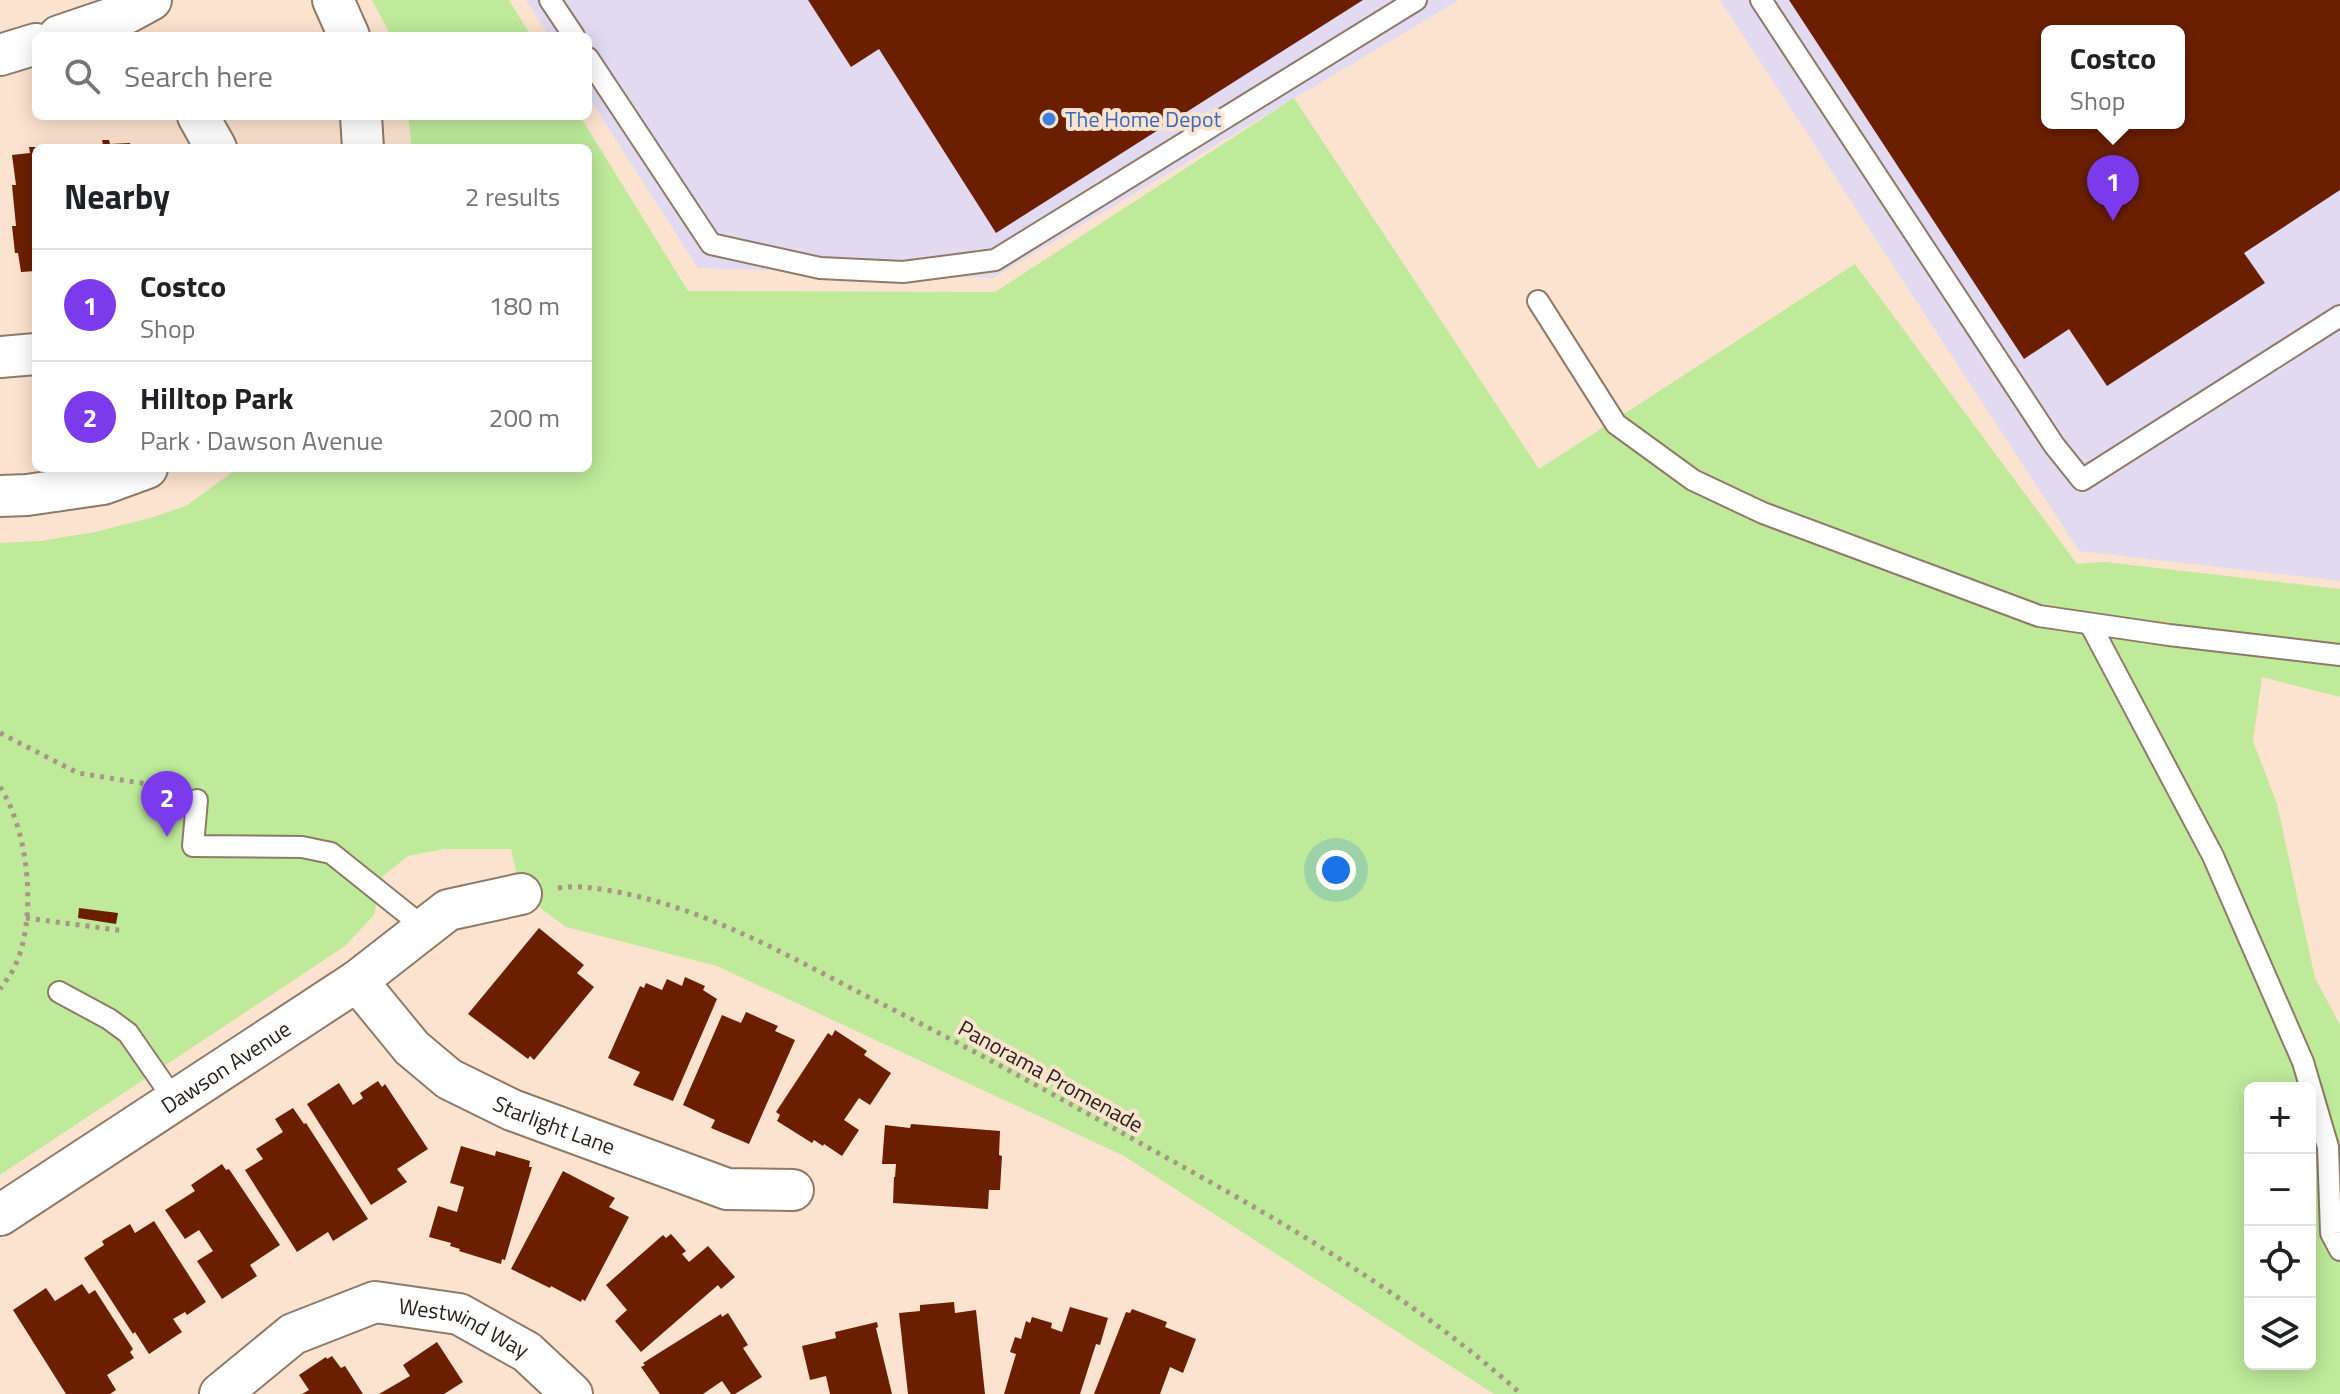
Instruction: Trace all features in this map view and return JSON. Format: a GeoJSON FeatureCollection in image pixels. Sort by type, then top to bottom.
{"type":"FeatureCollection","features":[{"type":"Feature","properties":{"kind":"street"},"geometry":{"type":"LineString","coordinates":[[333,0],[347,32]]}},
{"type":"Feature","properties":{"kind":"street"},"geometry":{"type":"LineString","coordinates":[[75,32],[141,16]]}},
{"type":"Feature","properties":{"kind":"street"},"geometry":{"type":"LineString","coordinates":[[0,55],[32,45]]}},
{"type":"Feature","properties":{"kind":"street"},"geometry":{"type":"LineString","coordinates":[[200,120],[214,144]]}},
{"type":"Feature","properties":{"kind":"street"},"geometry":{"type":"LineString","coordinates":[[361,120],[363,144]]}},
{"type":"Feature","properties":{"kind":"street"},"geometry":{"type":"LineString","coordinates":[[0,357],[32,354]]}},
{"type":"Feature","properties":{"kind":"street"},"geometry":{"type":"LineString","coordinates":[[0,496],[103,484],[136,472]]}},
{"type":"Feature","properties":{"kind":"street"},"geometry":{"type":"LineString","coordinates":[[437,920],[521,894]]}},
{"type":"Feature","properties":{"kind":"street","name":"Dawson Avenue"},"geometry":{"type":"LineString","coordinates":[[0,1215],[357,981],[437,920]]}},
{"type":"Feature","properties":{"kind":"street","name":"Starlight Lane"},"geometry":{"type":"LineString","coordinates":[[357,981],[412,1048],[449,1079],[512,1110],[727,1189],[793,1190]]}},
{"type":"Feature","properties":{"kind":"street","name":"Westwind Way"},"geometry":{"type":"LineString","coordinates":[[220,1394],[293,1334],[375,1302],[459,1314],[527,1352],[572,1394]]}},
{"type":"Feature","properties":{"kind":"lane"},"geometry":{"type":"LineString","coordinates":[[550,0],[571,32]]}},
{"type":"Feature","properties":{"kind":"lane"},"geometry":{"type":"LineString","coordinates":[[592,64],[711,244],[820,268],[903,272],[995,260],[1416,0]]}},
{"type":"Feature","properties":{"kind":"lane"},"geometry":{"type":"LineString","coordinates":[[1761,0],[2054,445],[2082,480],[2340,316]]}},
{"type":"Feature","properties":{"kind":"lane"},"geometry":{"type":"LineString","coordinates":[[1538,301],[1616,424],[1693,480],[1763,513],[2039,616],[2340,655]]}},
{"type":"Feature","properties":{"kind":"lane"},"geometry":{"type":"LineString","coordinates":[[2090,624],[2213,856],[2303,1062],[2328,1147],[2331,1233],[2340,1250]]}},
{"type":"Feature","properties":{"kind":"lane"},"geometry":{"type":"LineString","coordinates":[[197,800],[193,846],[302,847],[331,853],[437,920]]}},
{"type":"Feature","properties":{"kind":"lane"},"geometry":{"type":"LineString","coordinates":[[59,992],[128,1033],[175,1101]]}},
{"type":"Feature","properties":{"kind":"path"},"geometry":{"type":"LineString","coordinates":[[0,733],[78,773],[181,790],[197,800]]}},
{"type":"Feature","properties":{"kind":"path"},"geometry":{"type":"LineString","coordinates":[[0,787],[9,801],[22,837],[28,888],[25,934],[14,967],[0,989]]}},
{"type":"Feature","properties":{"kind":"path","name":"Panorama Promenade"},"geometry":{"type":"LineString","coordinates":[[521,894],[576,885],[643,897],[720,923],[749,937],[963,1045],[1208,1180],[1341,1259],[1482,1359],[1521,1394]]}},
{"type":"Feature","properties":{"kind":"path"},"geometry":{"type":"LineString","coordinates":[[26,918],[125,931]]}},
{"type":"Feature","properties":{"kind":"shaded area"},"geometry":{"type":"Polygon","coordinates":[[[526,0],[1459,0],[993,278],[698,268],[592,102],[592,32],[546,32],[526,0]]]}},
{"type":"Feature","properties":{"kind":"shaded area"},"geometry":{"type":"Polygon","coordinates":[[[1720,0],[2340,0],[2340,581],[2079,551],[1720,0]]]}},
{"type":"Feature","properties":{"kind":"green space"},"geometry":{"type":"Polygon","coordinates":[[[372,0],[509,0],[529,32],[389,32],[372,0]]]}},
{"type":"Feature","properties":{"kind":"green space"},"geometry":{"type":"Polygon","coordinates":[[[1294,98],[1539,469],[1855,264],[2077,564],[2105,562],[2340,589],[2340,697],[2262,677],[2253,741],[2277,804],[2315,978],[2340,1025],[2340,1394],[1494,1394],[1124,1156],[717,966],[566,927],[521,894],[511,849],[444,849],[408,856],[383,876],[374,915],[345,946],[0,1175],[0,543],[40,541],[95,532],[150,518],[186,506],[233,472],[592,472],[592,144],[412,144],[408,120],[582,120],[688,291],[995,292],[1294,98]]]}},
{"type":"Feature","properties":{"kind":"building","name":"The Home Depot"},"geometry":{"type":"Polygon","coordinates":[[[808,0],[1363,0],[996,233],[879,49],[851,67],[808,0]]]}},
{"type":"Feature","properties":{"kind":"building"},"geometry":{"type":"Polygon","coordinates":[[[1789,0],[2340,0],[2340,190],[2244,253],[2265,283],[2107,386],[2069,329],[2024,359],[1789,0]]]}},
{"type":"Feature","properties":{"kind":"building"},"geometry":{"type":"Polygon","coordinates":[[[29,147],[32,147],[32,271],[21,272],[12,226],[16,226],[12,185],[16,185],[12,155],[30,153],[29,147]]]}},
{"type":"Feature","properties":{"kind":"building"},"geometry":{"type":"Polygon","coordinates":[[[79,908],[118,913],[116,924],[78,918],[79,908]]]}},
{"type":"Feature","properties":{"kind":"building"},"geometry":{"type":"Polygon","coordinates":[[[539,928],[584,965],[577,973],[594,987],[534,1060],[530,1056],[528,1059],[468,1014],[539,928]]]}},
{"type":"Feature","properties":{"kind":"building"},"geometry":{"type":"Polygon","coordinates":[[[685,977],[705,986],[703,990],[717,999],[673,1101],[633,1085],[640,1072],[608,1058],[640,986],[644,988],[646,983],[662,990],[667,979],[682,986],[685,977]]]}},
{"type":"Feature","properties":{"kind":"building"},"geometry":{"type":"Polygon","coordinates":[[[746,1012],[778,1026],[775,1031],[795,1040],[749,1144],[711,1128],[715,1120],[683,1105],[722,1015],[741,1023],[746,1012]]]}},
{"type":"Feature","properties":{"kind":"building"},"geometry":{"type":"Polygon","coordinates":[[[835,1030],[867,1051],[864,1055],[891,1073],[870,1105],[859,1098],[844,1120],[859,1130],[842,1156],[824,1144],[814,1140],[812,1143],[777,1121],[780,1115],[776,1112],[828,1033],[832,1036],[835,1030]]]}},
{"type":"Feature","properties":{"kind":"building"},"geometry":{"type":"Polygon","coordinates":[[[378,1081],[382,1087],[385,1084],[428,1149],[397,1169],[407,1182],[371,1205],[307,1104],[339,1083],[353,1105],[363,1098],[360,1093],[378,1081]]]}},
{"type":"Feature","properties":{"kind":"building"},"geometry":{"type":"Polygon","coordinates":[[[293,1108],[368,1219],[333,1241],[328,1232],[297,1252],[245,1170],[263,1159],[256,1149],[283,1132],[275,1119],[293,1108]]]}},
{"type":"Feature","properties":{"kind":"building"},"geometry":{"type":"Polygon","coordinates":[[[911,1124],[1000,1131],[1000,1190],[989,1190],[988,1209],[893,1203],[896,1164],[882,1164],[885,1125],[910,1128],[911,1124]]]}},
{"type":"Feature","properties":{"kind":"building"},"geometry":{"type":"Polygon","coordinates":[[[461,1146],[495,1156],[496,1151],[530,1161],[529,1167],[532,1167],[505,1260],[502,1259],[501,1264],[459,1251],[450,1246],[451,1243],[429,1237],[438,1206],[457,1212],[464,1187],[450,1183],[461,1146]]]}},
{"type":"Feature","properties":{"kind":"building"},"geometry":{"type":"Polygon","coordinates":[[[222,1164],[226,1170],[229,1169],[280,1245],[250,1265],[257,1276],[222,1299],[197,1261],[213,1251],[199,1230],[185,1239],[165,1210],[195,1191],[191,1185],[222,1164]]]}},
{"type":"Feature","properties":{"kind":"building"},"geometry":{"type":"Polygon","coordinates":[[[563,1171],[615,1198],[609,1207],[629,1217],[585,1301],[582,1299],[581,1302],[511,1269],[563,1171]]]}},
{"type":"Feature","properties":{"kind":"building"},"geometry":{"type":"Polygon","coordinates":[[[154,1221],[206,1302],[187,1315],[185,1312],[173,1319],[182,1332],[149,1354],[84,1258],[104,1245],[102,1241],[130,1224],[135,1233],[154,1221]]]}},
{"type":"Feature","properties":{"kind":"building"},"geometry":{"type":"Polygon","coordinates":[[[671,1234],[686,1251],[682,1254],[689,1262],[708,1246],[735,1277],[721,1289],[718,1285],[641,1352],[615,1321],[627,1310],[606,1285],[663,1235],[666,1238],[671,1234]]]}},
{"type":"Feature","properties":{"kind":"building"},"geometry":{"type":"Polygon","coordinates":[[[82,1284],[89,1294],[95,1290],[133,1349],[130,1352],[134,1358],[107,1375],[116,1390],[110,1394],[66,1394],[13,1310],[46,1288],[55,1301],[82,1284]]]}},
{"type":"Feature","properties":{"kind":"building"},"geometry":{"type":"Polygon","coordinates":[[[954,1302],[955,1313],[976,1310],[985,1394],[908,1394],[899,1313],[920,1311],[920,1305],[954,1302]]]}},
{"type":"Feature","properties":{"kind":"building"},"geometry":{"type":"Polygon","coordinates":[[[1070,1307],[1108,1318],[1080,1394],[1004,1394],[1016,1354],[1010,1352],[1015,1337],[1021,1339],[1026,1321],[1030,1323],[1032,1317],[1052,1323],[1051,1328],[1062,1332],[1070,1307]]]}},
{"type":"Feature","properties":{"kind":"building"},"geometry":{"type":"Polygon","coordinates":[[[1132,1309],[1167,1322],[1165,1327],[1196,1339],[1183,1373],[1170,1367],[1160,1394],[1094,1394],[1126,1312],[1130,1313],[1132,1309]]]}},
{"type":"Feature","properties":{"kind":"building"},"geometry":{"type":"Polygon","coordinates":[[[728,1313],[748,1345],[743,1348],[762,1377],[735,1394],[731,1394],[722,1381],[703,1394],[660,1394],[641,1367],[645,1365],[643,1363],[721,1314],[722,1317],[728,1313]]]}},
{"type":"Feature","properties":{"kind":"building"},"geometry":{"type":"Polygon","coordinates":[[[877,1322],[892,1394],[830,1394],[826,1376],[810,1380],[802,1346],[836,1338],[835,1332],[877,1322]]]}},
{"type":"Feature","properties":{"kind":"building"},"geometry":{"type":"Polygon","coordinates":[[[437,1342],[463,1382],[444,1394],[379,1394],[410,1376],[403,1365],[437,1342]]]}},
{"type":"Feature","properties":{"kind":"building"},"geometry":{"type":"Polygon","coordinates":[[[332,1356],[341,1368],[345,1366],[363,1394],[302,1394],[309,1390],[299,1375],[332,1356]]]}},
{"type":"Feature","properties":{"kind":"place","name":"The Home Depot"},"geometry":{"type":"Point","coordinates":[1049,119]}},
{"type":"Feature","properties":{"kind":"place","name":"Costco"},"geometry":{"type":"Point","coordinates":[2113,221]}},
{"type":"Feature","properties":{"kind":"place","name":"Hilltop Park"},"geometry":{"type":"Point","coordinates":[167,837]}}]}
